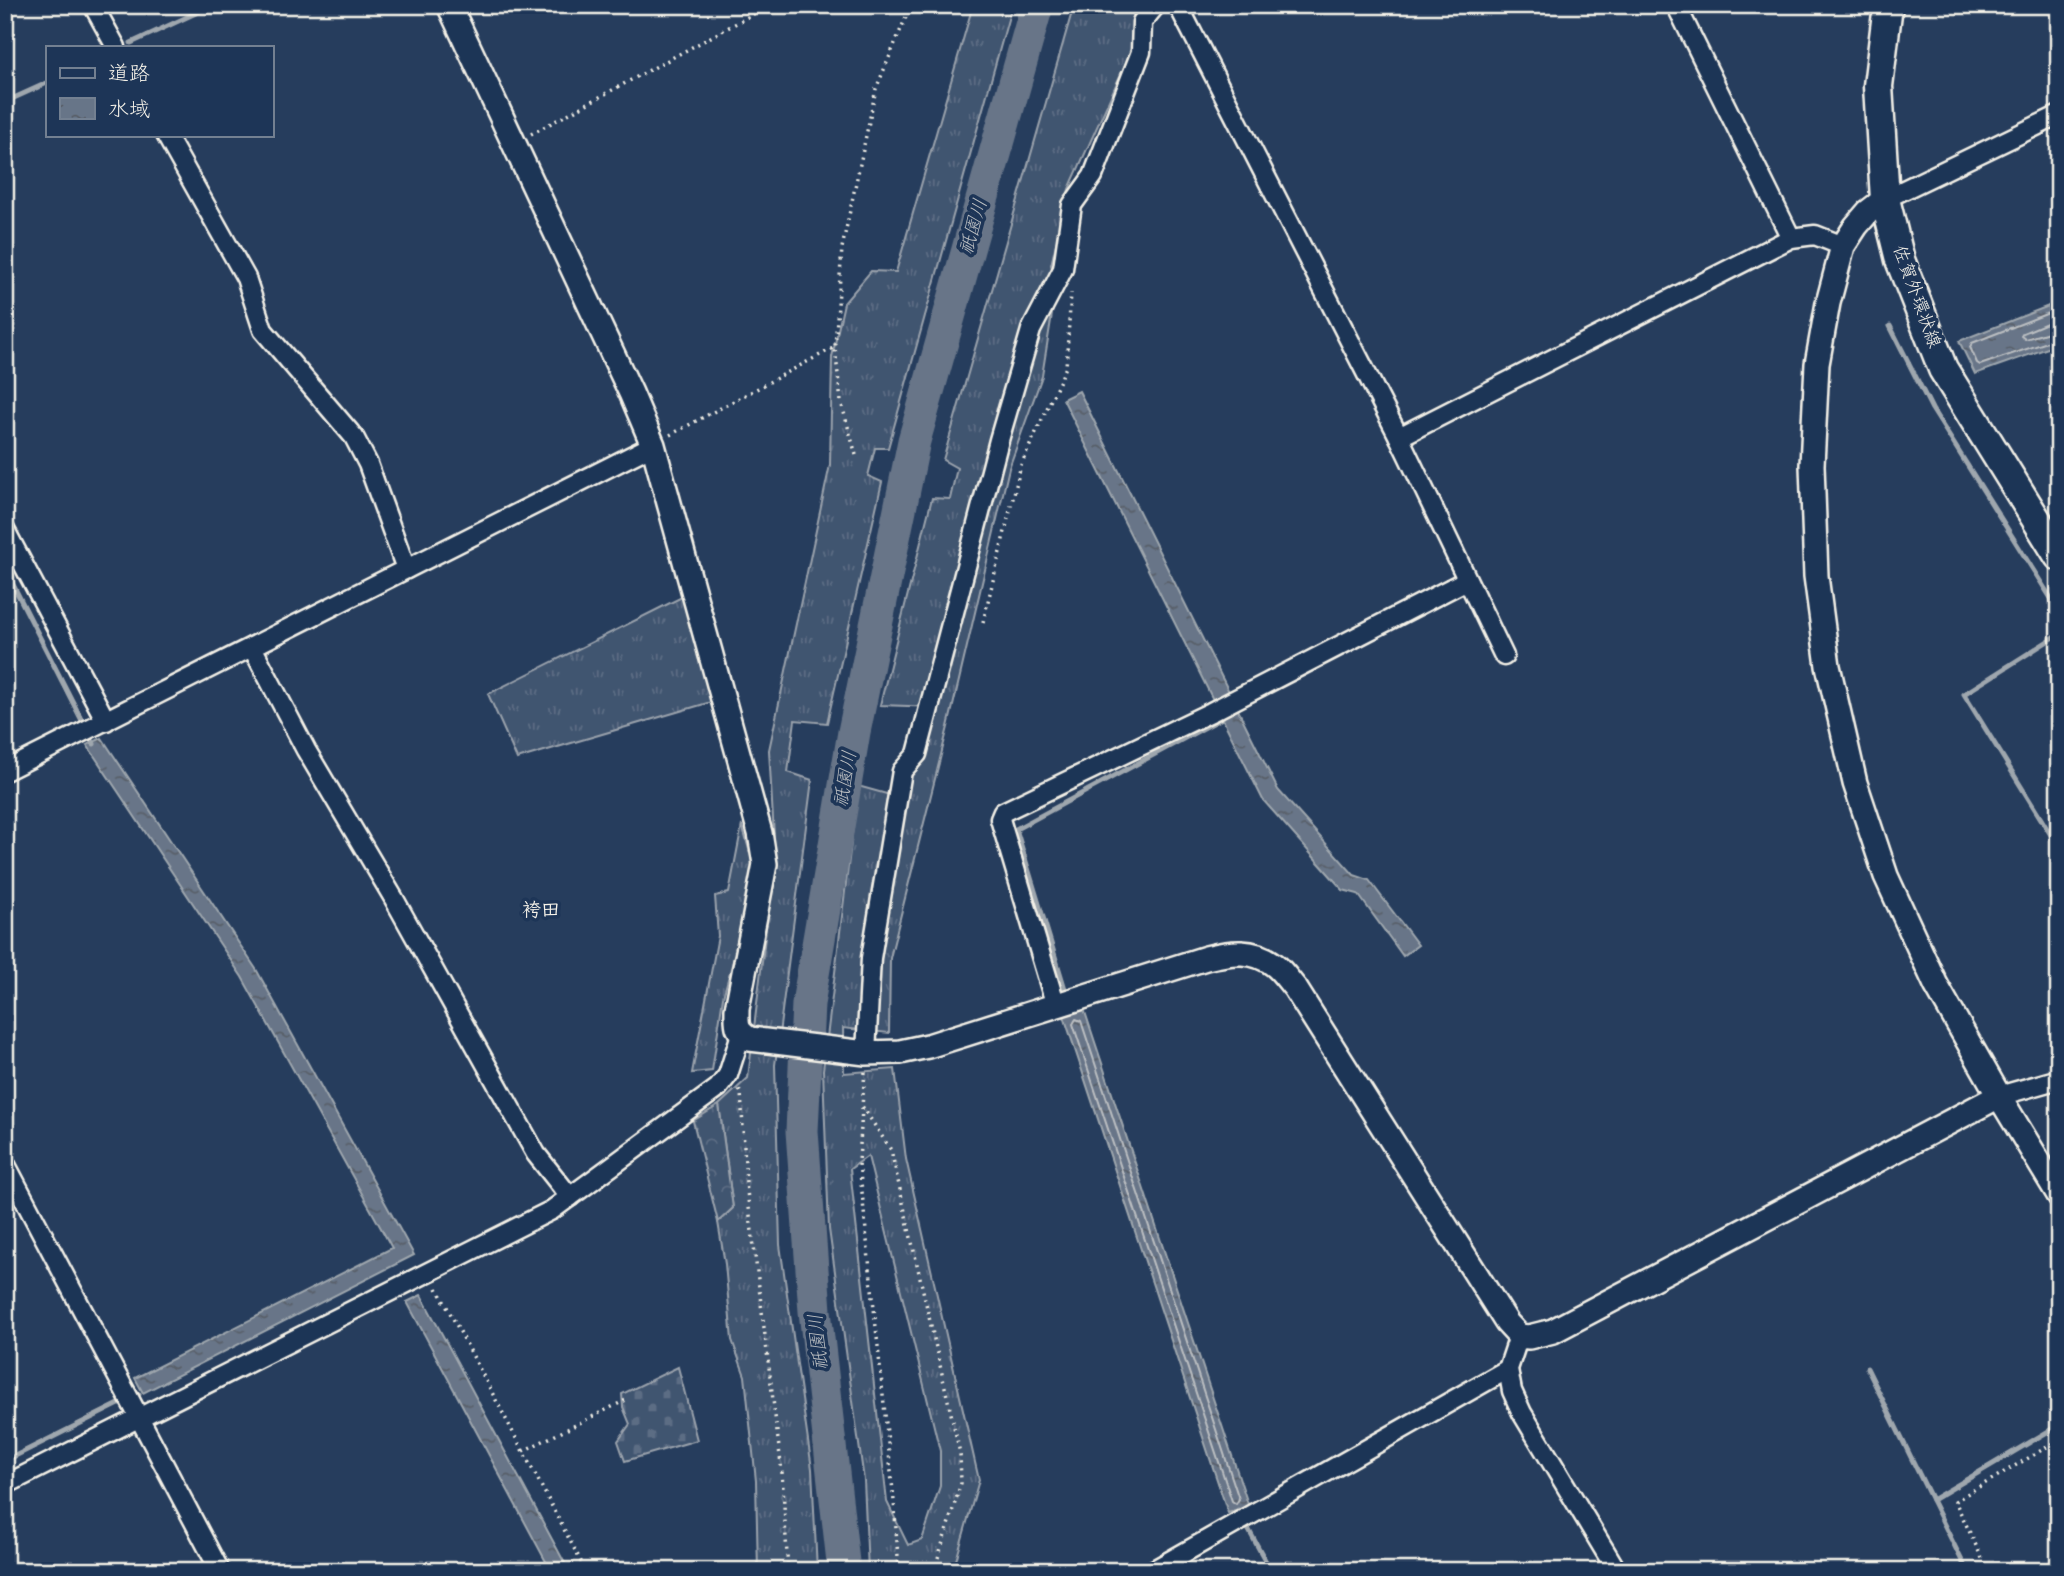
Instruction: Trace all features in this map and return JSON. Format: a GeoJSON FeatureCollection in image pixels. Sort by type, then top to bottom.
{"type":"FeatureCollection","features":[{"type":"Feature","properties":{"kind":"main road","name":"佐賀外環状線"},"geometry":{"type":"LineString","coordinates":[[1888,5],[1878,86],[1885,199],[1900,260],[1943,369],[2059,556]]}},
{"type":"Feature","properties":{"kind":"street"},"geometry":{"type":"LineString","coordinates":[[93,5],[115,46]]}},
{"type":"Feature","properties":{"kind":"street"},"geometry":{"type":"LineString","coordinates":[[449,5],[653,445],[760,833],[765,864],[737,1009],[737,1025],[746,1037],[866,1053],[900,1052],[928,1046],[1206,958],[1232,952],[1252,954],[1275,965],[1295,988],[1507,1323],[1519,1336],[1529,1338],[1553,1331],[1999,1096],[2059,1079]]}},
{"type":"Feature","properties":{"kind":"street"},"geometry":{"type":"LineString","coordinates":[[866,1053],[871,958],[902,771],[917,754],[995,453],[1031,330],[1063,269],[1072,205],[1093,176],[1141,52],[1142,22],[1156,5]]}},
{"type":"Feature","properties":{"kind":"street"},"geometry":{"type":"LineString","coordinates":[[1178,5],[1399,437],[1504,656]]}},
{"type":"Feature","properties":{"kind":"street"},"geometry":{"type":"LineString","coordinates":[[1676,5],[1791,238]]}},
{"type":"Feature","properties":{"kind":"street"},"geometry":{"type":"LineString","coordinates":[[2059,115],[1885,199],[1856,226],[1843,246],[1828,303],[1817,364],[1812,465],[1816,576],[1828,666],[1855,783],[1886,876],[1936,985],[2059,1195]]}},
{"type":"Feature","properties":{"kind":"street"},"geometry":{"type":"LineString","coordinates":[[167,136],[246,278],[262,330],[354,436],[368,464],[406,569]]}},
{"type":"Feature","properties":{"kind":"street"},"geometry":{"type":"LineString","coordinates":[[1399,437],[1791,238],[1815,235],[1843,246]]}},
{"type":"Feature","properties":{"kind":"street"},"geometry":{"type":"LineString","coordinates":[[5,771],[653,445]]}},
{"type":"Feature","properties":{"kind":"street"},"geometry":{"type":"LineString","coordinates":[[5,530],[106,720]]}},
{"type":"Feature","properties":{"kind":"street"},"geometry":{"type":"LineString","coordinates":[[1056,1006],[1000,819],[1003,813],[1211,712],[1467,580]]}},
{"type":"Feature","properties":{"kind":"street"},"geometry":{"type":"LineString","coordinates":[[252,647],[306,750],[393,897],[536,1154],[570,1197]]}},
{"type":"Feature","properties":{"kind":"street"},"geometry":{"type":"LineString","coordinates":[[5,1485],[552,1210],[718,1088],[728,1075],[746,1037]]}},
{"type":"Feature","properties":{"kind":"street"},"geometry":{"type":"LineString","coordinates":[[5,1163],[220,1571]]}},
{"type":"Feature","properties":{"kind":"street"},"geometry":{"type":"LineString","coordinates":[[1519,1336],[1508,1369],[1511,1391],[1617,1571]]}},
{"type":"Feature","properties":{"kind":"street"},"geometry":{"type":"LineString","coordinates":[[1153,1571],[1508,1369]]}},
{"type":"Feature","properties":{"kind":"path"},"geometry":{"type":"LineString","coordinates":[[514,143],[770,5]]}},
{"type":"Feature","properties":{"kind":"path"},"geometry":{"type":"LineString","coordinates":[[856,455],[841,402],[835,347],[842,248],[876,89],[911,5]]}},
{"type":"Feature","properties":{"kind":"path"},"geometry":{"type":"LineString","coordinates":[[983,622],[1021,465],[1066,367],[1072,284],[1063,269]]}},
{"type":"Feature","properties":{"kind":"path"},"geometry":{"type":"LineString","coordinates":[[653,445],[835,347]]}},
{"type":"Feature","properties":{"kind":"path"},"geometry":{"type":"LineString","coordinates":[[866,1053],[859,1163],[894,1502],[898,1571]]}},
{"type":"Feature","properties":{"kind":"path"},"geometry":{"type":"LineString","coordinates":[[728,1075],[741,1093],[746,1184],[782,1472],[788,1571]]}},
{"type":"Feature","properties":{"kind":"path"},"geometry":{"type":"LineString","coordinates":[[862,1106],[891,1150],[960,1453],[961,1483],[934,1571]]}},
{"type":"Feature","properties":{"kind":"path"},"geometry":{"type":"LineString","coordinates":[[428,1271],[586,1571]]}},
{"type":"Feature","properties":{"kind":"path"},"geometry":{"type":"LineString","coordinates":[[523,1451],[626,1400]]}},
{"type":"Feature","properties":{"kind":"path"},"geometry":{"type":"LineString","coordinates":[[1988,1571],[1955,1501],[2059,1440]]}},
{"type":"Feature","properties":{"kind":"green space"},"geometry":{"type":"Polygon","coordinates":[[[973,5],[1012,5],[888,448],[875,448],[868,476],[882,482],[827,723],[795,720],[788,772],[812,780],[775,1065],[780,1245],[812,1469],[817,1571],[758,1571],[756,1481],[745,1376],[732,1340],[718,1222],[733,1208],[719,1105],[748,1078],[775,854],[769,750],[830,465],[832,357],[844,303],[871,271],[896,272],[973,5]]]}},
{"type":"Feature","properties":{"kind":"green space"},"geometry":{"type":"Polygon","coordinates":[[[1074,5],[1111,5],[1133,10],[1133,47],[1069,189],[1051,265],[1057,283],[1042,376],[1009,468],[890,958],[889,1033],[843,1028],[844,1073],[895,1069],[906,1159],[979,1480],[953,1571],[868,1571],[864,1480],[829,1229],[823,1070],[858,786],[901,798],[936,707],[880,705],[932,498],[950,499],[957,468],[943,460],[1074,5]],[[868,1156],[850,1169],[887,1502],[908,1545],[922,1540],[940,1486],[940,1451],[868,1156]]]}},
{"type":"Feature","properties":{"kind":"green space"},"geometry":{"type":"Polygon","coordinates":[[[682,597],[711,702],[517,759],[488,694],[682,597]]]}},
{"type":"Feature","properties":{"kind":"green space"},"geometry":{"type":"Polygon","coordinates":[[[742,825],[752,860],[748,907],[723,997],[712,1071],[692,1073],[718,936],[715,896],[729,893],[742,825]]]}},
{"type":"Feature","properties":{"kind":"green space"},"geometry":{"type":"Polygon","coordinates":[[[719,1105],[733,1208],[718,1222],[693,1121],[719,1105]]]}},
{"type":"Feature","properties":{"kind":"green space"},"geometry":{"type":"Polygon","coordinates":[[[678,1367],[697,1440],[625,1461],[618,1441],[630,1424],[623,1407],[622,1394],[678,1367]]]}},
{"type":"Feature","properties":{"kind":"water"},"geometry":{"type":"Polygon","coordinates":[[[2059,302],[2059,344],[1975,374],[1959,341],[2059,302]]]}},
{"type":"Feature","properties":{"kind":"water"},"geometry":{"type":"Polygon","coordinates":[[[1079,391],[1278,790],[1354,875],[1369,880],[1418,945],[1403,956],[1358,894],[1343,890],[1263,800],[1063,399],[1079,391]]]}},
{"type":"Feature","properties":{"kind":"water"},"geometry":{"type":"Polygon","coordinates":[[[102,738],[256,969],[414,1255],[143,1393],[135,1378],[392,1248],[242,977],[87,745],[102,738]]]}},
{"type":"Feature","properties":{"kind":"water"},"geometry":{"type":"Polygon","coordinates":[[[1084,1009],[1249,1507],[1228,1513],[1064,1016],[1084,1009]]]}},
{"type":"Feature","properties":{"kind":"water"},"geometry":{"type":"Polygon","coordinates":[[[421,1295],[569,1571],[551,1571],[407,1302],[421,1295]]]}},
{"type":"Feature","properties":{"kind":"waterway"},"geometry":{"type":"LineString","coordinates":[[131,43],[213,5]]}},
{"type":"Feature","properties":{"kind":"waterway","name":"祇園川"},"geometry":{"type":"LineString","coordinates":[[844,1571],[815,1311],[802,1131],[808,1004],[854,732],[914,441],[1037,5]]}},
{"type":"Feature","properties":{"kind":"waterway"},"geometry":{"type":"LineString","coordinates":[[5,102],[46,83]]}},
{"type":"Feature","properties":{"kind":"waterway"},"geometry":{"type":"LineString","coordinates":[[1890,326],[1932,409],[2059,611]]}},
{"type":"Feature","properties":{"kind":"waterway"},"geometry":{"type":"LineString","coordinates":[[5,569],[94,744]]}},
{"type":"Feature","properties":{"kind":"waterway"},"geometry":{"type":"LineString","coordinates":[[2059,634],[1964,694],[2059,848]]}},
{"type":"Feature","properties":{"kind":"waterway"},"geometry":{"type":"LineString","coordinates":[[1065,989],[1016,829],[1222,718]]}},
{"type":"Feature","properties":{"kind":"waterway"},"geometry":{"type":"LineString","coordinates":[[1867,1368],[1967,1571]]}},
{"type":"Feature","properties":{"kind":"waterway"},"geometry":{"type":"LineString","coordinates":[[5,1461],[139,1394]]}},
{"type":"Feature","properties":{"kind":"waterway"},"geometry":{"type":"LineString","coordinates":[[1932,1500],[2059,1425]]}},
{"type":"Feature","properties":{"kind":"waterway"},"geometry":{"type":"LineString","coordinates":[[1238,1510],[1271,1571]]}},
{"type":"Feature","properties":{"kind":"district","name":"袴田"},"geometry":{"type":"Point","coordinates":[541,911]}}]}
